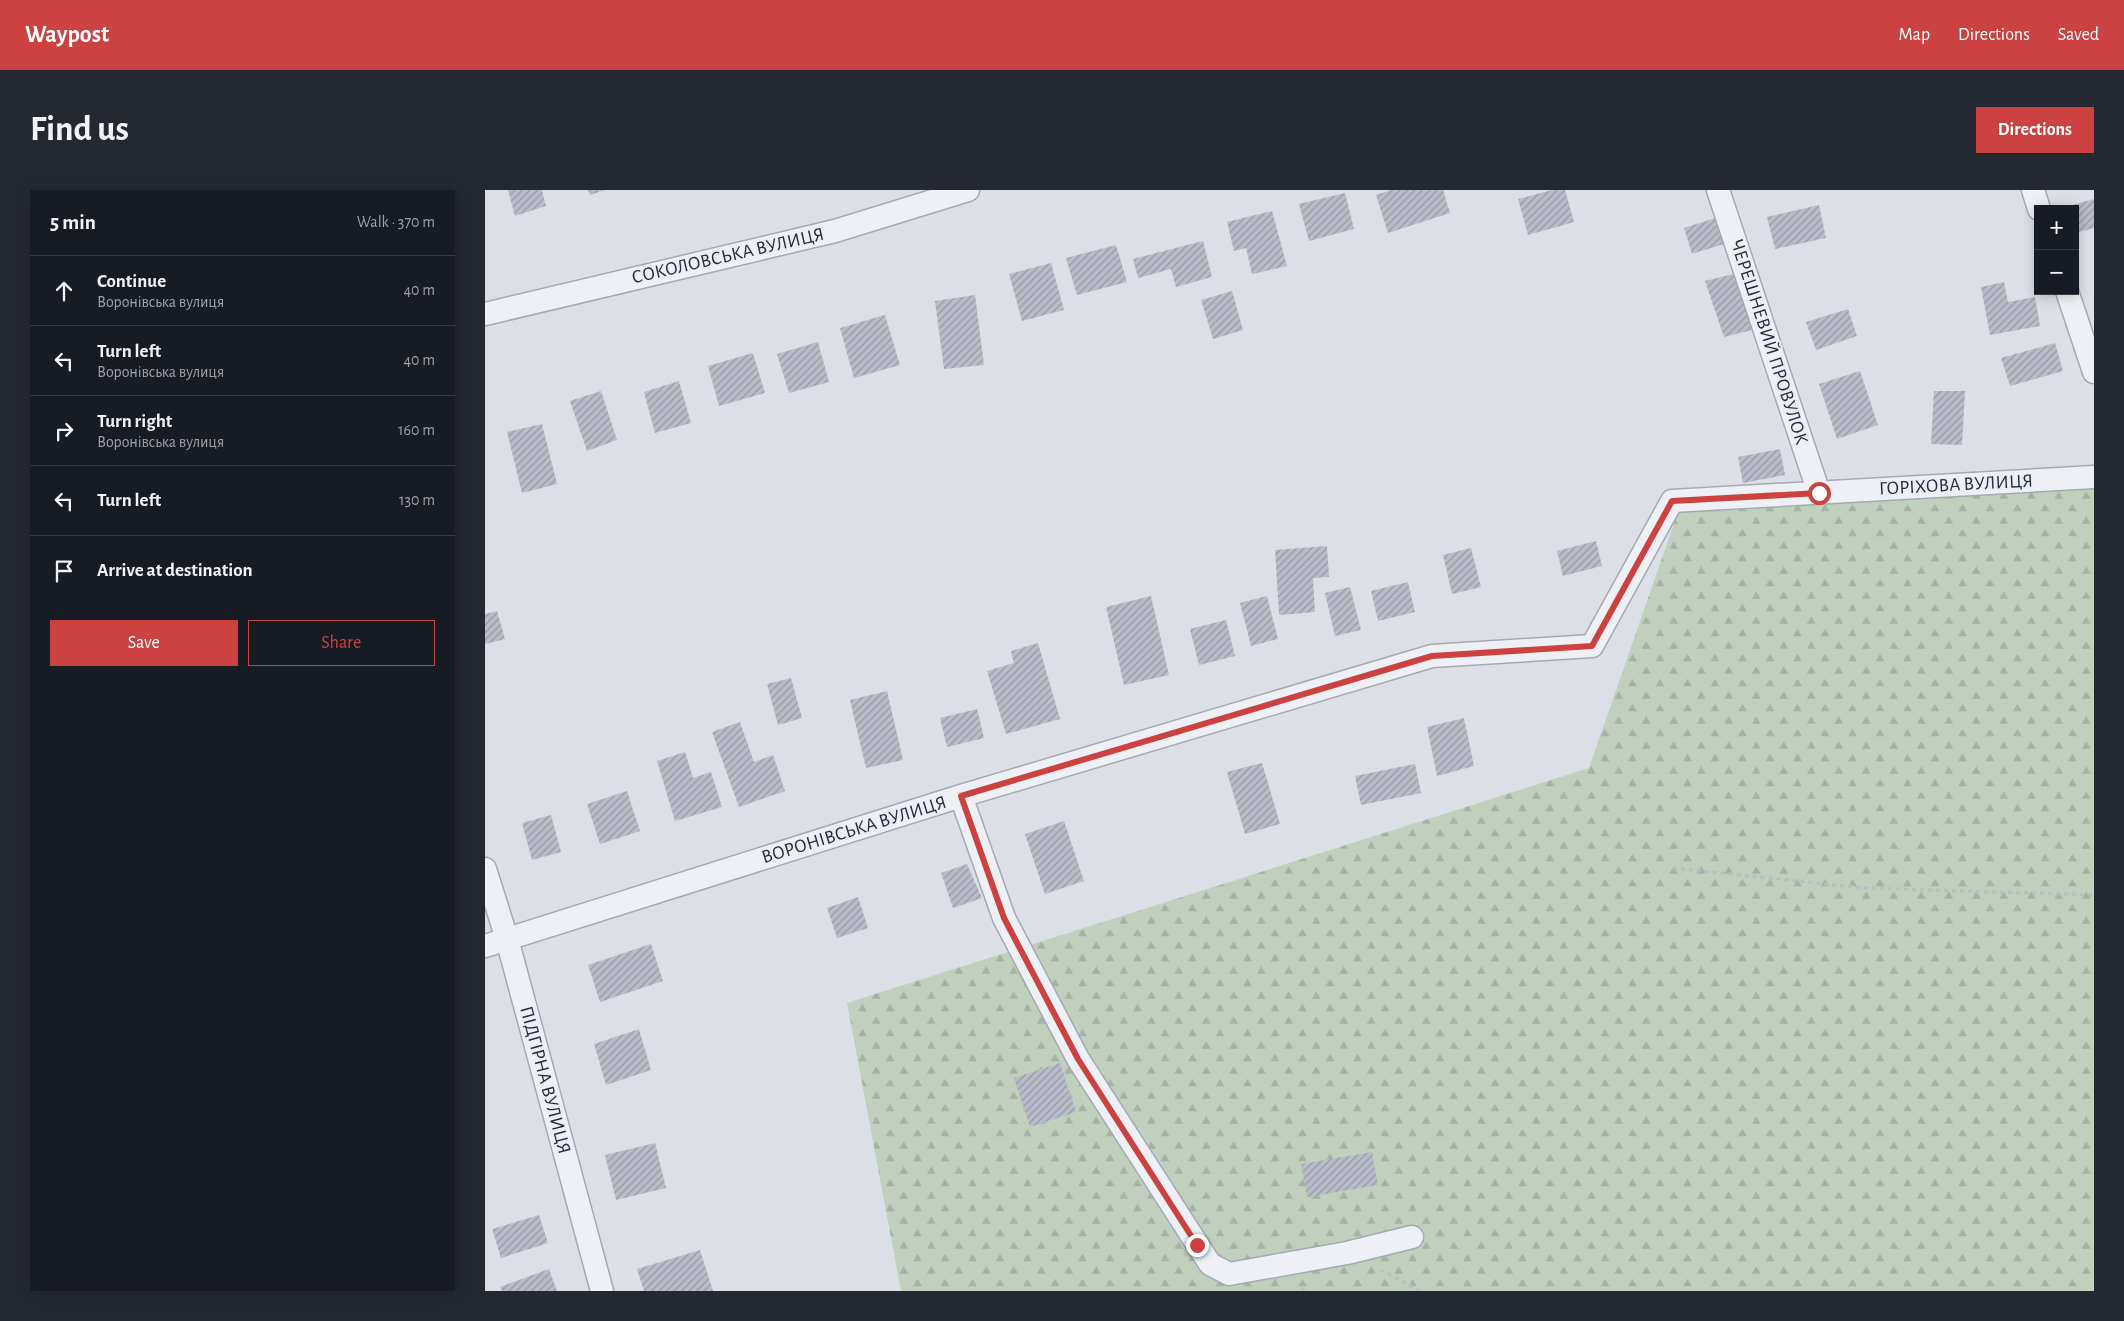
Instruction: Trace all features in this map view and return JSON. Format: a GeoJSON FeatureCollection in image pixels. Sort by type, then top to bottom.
{"type":"FeatureCollection","features":[{"type":"Feature","properties":{"kind":"street","name":"СОКОЛОВСЬКА ВУЛИЦЯ"},"geometry":{"type":"LineString","coordinates":[[485,314],[835,231],[968,190]]}},
{"type":"Feature","properties":{"kind":"street","name":"ЧЕРЕШНЕВИЙ ПРОВУЛОК"},"geometry":{"type":"LineString","coordinates":[[1718,190],[1819,493]]}},
{"type":"Feature","properties":{"kind":"street"},"geometry":{"type":"LineString","coordinates":[[2033,190],[2038,205]]}},
{"type":"Feature","properties":{"kind":"street"},"geometry":{"type":"LineString","coordinates":[[2068,295],[2094,372]]}},
{"type":"Feature","properties":{"kind":"street","name":"ГОРІХОВА ВУЛИЦЯ"},"geometry":{"type":"LineString","coordinates":[[1819,493],[2094,477]]}},
{"type":"Feature","properties":{"kind":"street","name":"ВОРОНІВСЬКА ВУЛИЦЯ"},"geometry":{"type":"LineString","coordinates":[[485,946],[961,796],[1432,656],[1592,646],[1672,501],[1819,493]]}},
{"type":"Feature","properties":{"kind":"street"},"geometry":{"type":"LineString","coordinates":[[961,796],[1004,918],[1078,1059],[1210,1264],[1229,1274],[1347,1253],[1412,1237]]}},
{"type":"Feature","properties":{"kind":"street","name":"ПІДГІРНА ВУЛИЦЯ"},"geometry":{"type":"LineString","coordinates":[[485,869],[507,939],[602,1291]]}},
{"type":"Feature","properties":{"kind":"path"},"geometry":{"type":"LineString","coordinates":[[1673,868],[1864,888],[2094,895]]}},
{"type":"Feature","properties":{"kind":"path"},"geometry":{"type":"LineString","coordinates":[[1347,1253],[1420,1291]]}},
{"type":"Feature","properties":{"kind":"green space"},"geometry":{"type":"Polygon","coordinates":[[[2094,481],[2094,1291],[901,1291],[847,1003],[1589,768],[1678,512],[2094,481]]]}},
{"type":"Feature","properties":{"kind":"building"},"geometry":{"type":"Polygon","coordinates":[[[508,190],[542,190],[546,206],[515,216],[508,190]]]}},
{"type":"Feature","properties":{"kind":"building"},"geometry":{"type":"Polygon","coordinates":[[[588,190],[605,190],[590,195],[588,190]]]}},
{"type":"Feature","properties":{"kind":"building"},"geometry":{"type":"Polygon","coordinates":[[[1391,190],[1443,190],[1450,213],[1388,233],[1376,195],[1391,190]]]}},
{"type":"Feature","properties":{"kind":"building"},"geometry":{"type":"Polygon","coordinates":[[[1552,190],[1565,190],[1574,222],[1528,235],[1518,199],[1552,190]]]}},
{"type":"Feature","properties":{"kind":"building"},"geometry":{"type":"Polygon","coordinates":[[[1345,193],[1354,229],[1309,241],[1299,204],[1345,193]]]}},
{"type":"Feature","properties":{"kind":"building"},"geometry":{"type":"Polygon","coordinates":[[[2094,199],[2094,228],[2079,232],[2079,205],[2072,205],[2094,199]]]}},
{"type":"Feature","properties":{"kind":"building"},"geometry":{"type":"Polygon","coordinates":[[[1819,205],[1826,238],[1775,249],[1767,217],[1819,205]]]}},
{"type":"Feature","properties":{"kind":"building"},"geometry":{"type":"Polygon","coordinates":[[[1272,211],[1287,266],[1252,274],[1246,248],[1234,251],[1227,222],[1272,211]]]}},
{"type":"Feature","properties":{"kind":"building"},"geometry":{"type":"Polygon","coordinates":[[[1718,217],[1727,243],[1692,254],[1684,228],[1718,217]]]}},
{"type":"Feature","properties":{"kind":"building"},"geometry":{"type":"Polygon","coordinates":[[[1203,241],[1212,277],[1176,287],[1171,269],[1138,278],[1133,259],[1203,241]]]}},
{"type":"Feature","properties":{"kind":"building"},"geometry":{"type":"Polygon","coordinates":[[[1116,245],[1127,282],[1077,295],[1066,258],[1116,245]]]}},
{"type":"Feature","properties":{"kind":"building"},"geometry":{"type":"Polygon","coordinates":[[[1051,263],[1064,310],[1022,321],[1009,274],[1051,263]]]}},
{"type":"Feature","properties":{"kind":"building"},"geometry":{"type":"Polygon","coordinates":[[[1733,274],[1752,330],[1724,337],[1705,281],[1733,274]]]}},
{"type":"Feature","properties":{"kind":"building"},"geometry":{"type":"Polygon","coordinates":[[[2004,282],[2008,302],[2035,297],[2040,326],[1990,335],[1981,287],[2004,282]]]}},
{"type":"Feature","properties":{"kind":"building"},"geometry":{"type":"Polygon","coordinates":[[[1232,291],[1243,330],[1213,339],[1201,300],[1232,291]]]}},
{"type":"Feature","properties":{"kind":"building"},"geometry":{"type":"Polygon","coordinates":[[[975,295],[984,365],[944,369],[935,301],[975,295]]]}},
{"type":"Feature","properties":{"kind":"building"},"geometry":{"type":"Polygon","coordinates":[[[1848,309],[1857,336],[1816,350],[1806,322],[1848,309]]]}},
{"type":"Feature","properties":{"kind":"building"},"geometry":{"type":"Polygon","coordinates":[[[885,315],[900,365],[854,378],[840,328],[885,315]]]}},
{"type":"Feature","properties":{"kind":"building"},"geometry":{"type":"Polygon","coordinates":[[[818,342],[829,382],[789,393],[777,354],[818,342]]]}},
{"type":"Feature","properties":{"kind":"building"},"geometry":{"type":"Polygon","coordinates":[[[2055,343],[2063,371],[2010,386],[2001,358],[2055,343]]]}},
{"type":"Feature","properties":{"kind":"building"},"geometry":{"type":"Polygon","coordinates":[[[753,353],[765,393],[719,406],[708,366],[753,353]]]}},
{"type":"Feature","properties":{"kind":"building"},"geometry":{"type":"Polygon","coordinates":[[[1860,371],[1878,425],[1837,439],[1819,384],[1860,371]]]}},
{"type":"Feature","properties":{"kind":"building"},"geometry":{"type":"Polygon","coordinates":[[[679,381],[691,423],[655,433],[644,392],[679,381]]]}},
{"type":"Feature","properties":{"kind":"building"},"geometry":{"type":"Polygon","coordinates":[[[601,391],[617,440],[587,451],[570,401],[601,391]]]}},
{"type":"Feature","properties":{"kind":"building"},"geometry":{"type":"Polygon","coordinates":[[[1934,391],[1965,391],[1962,445],[1931,444],[1934,391]]]}},
{"type":"Feature","properties":{"kind":"building"},"geometry":{"type":"Polygon","coordinates":[[[542,424],[557,484],[522,493],[507,432],[542,424]]]}},
{"type":"Feature","properties":{"kind":"building"},"geometry":{"type":"Polygon","coordinates":[[[1780,449],[1785,475],[1743,483],[1738,457],[1780,449]]]}},
{"type":"Feature","properties":{"kind":"building"},"geometry":{"type":"Polygon","coordinates":[[[1596,541],[1602,566],[1563,576],[1557,551],[1596,541]]]}},
{"type":"Feature","properties":{"kind":"building"},"geometry":{"type":"Polygon","coordinates":[[[1327,546],[1329,577],[1313,578],[1315,612],[1279,615],[1275,550],[1327,546]]]}},
{"type":"Feature","properties":{"kind":"building"},"geometry":{"type":"Polygon","coordinates":[[[1471,548],[1481,587],[1452,594],[1443,555],[1471,548]]]}},
{"type":"Feature","properties":{"kind":"building"},"geometry":{"type":"Polygon","coordinates":[[[1408,582],[1415,612],[1378,621],[1371,591],[1408,582]]]}},
{"type":"Feature","properties":{"kind":"building"},"geometry":{"type":"Polygon","coordinates":[[[1350,587],[1361,630],[1335,636],[1325,593],[1350,587]]]}},
{"type":"Feature","properties":{"kind":"building"},"geometry":{"type":"Polygon","coordinates":[[[1151,596],[1169,675],[1124,685],[1106,607],[1151,596]]]}},
{"type":"Feature","properties":{"kind":"building"},"geometry":{"type":"Polygon","coordinates":[[[1267,596],[1278,639],[1251,646],[1240,603],[1267,596]]]}},
{"type":"Feature","properties":{"kind":"building"},"geometry":{"type":"Polygon","coordinates":[[[497,611],[505,639],[485,644],[485,614],[497,611]]]}},
{"type":"Feature","properties":{"kind":"building"},"geometry":{"type":"Polygon","coordinates":[[[1226,620],[1235,656],[1199,665],[1190,629],[1226,620]]]}},
{"type":"Feature","properties":{"kind":"building"},"geometry":{"type":"Polygon","coordinates":[[[1038,643],[1060,719],[1006,734],[987,671],[1014,663],[1011,651],[1038,643]]]}},
{"type":"Feature","properties":{"kind":"building"},"geometry":{"type":"Polygon","coordinates":[[[791,678],[802,718],[778,725],[767,684],[791,678]]]}},
{"type":"Feature","properties":{"kind":"building"},"geometry":{"type":"Polygon","coordinates":[[[887,691],[903,760],[866,768],[850,700],[887,691]]]}},
{"type":"Feature","properties":{"kind":"building"},"geometry":{"type":"Polygon","coordinates":[[[977,709],[984,738],[947,747],[940,718],[977,709]]]}},
{"type":"Feature","properties":{"kind":"building"},"geometry":{"type":"Polygon","coordinates":[[[1464,718],[1474,766],[1437,776],[1427,727],[1464,718]]]}},
{"type":"Feature","properties":{"kind":"building"},"geometry":{"type":"Polygon","coordinates":[[[740,722],[754,762],[773,755],[785,791],[739,807],[712,732],[740,722]]]}},
{"type":"Feature","properties":{"kind":"building"},"geometry":{"type":"Polygon","coordinates":[[[685,752],[693,778],[711,772],[722,807],[675,821],[657,761],[685,752]]]}},
{"type":"Feature","properties":{"kind":"building"},"geometry":{"type":"Polygon","coordinates":[[[1262,763],[1280,824],[1245,834],[1227,772],[1262,763]]]}},
{"type":"Feature","properties":{"kind":"building"},"geometry":{"type":"Polygon","coordinates":[[[1415,764],[1421,793],[1361,805],[1355,776],[1415,764]]]}},
{"type":"Feature","properties":{"kind":"building"},"geometry":{"type":"Polygon","coordinates":[[[627,791],[640,831],[600,844],[587,804],[627,791]]]}},
{"type":"Feature","properties":{"kind":"building"},"geometry":{"type":"Polygon","coordinates":[[[551,815],[561,852],[532,860],[522,823],[551,815]]]}},
{"type":"Feature","properties":{"kind":"building"},"geometry":{"type":"Polygon","coordinates":[[[1064,821],[1084,881],[1045,894],[1025,834],[1064,821]]]}},
{"type":"Feature","properties":{"kind":"building"},"geometry":{"type":"Polygon","coordinates":[[[967,864],[982,898],[953,908],[941,873],[967,864]]]}},
{"type":"Feature","properties":{"kind":"building"},"geometry":{"type":"Polygon","coordinates":[[[858,897],[868,928],[837,938],[827,908],[858,897]]]}},
{"type":"Feature","properties":{"kind":"building"},"geometry":{"type":"Polygon","coordinates":[[[651,944],[663,981],[600,1002],[588,965],[651,944]]]}},
{"type":"Feature","properties":{"kind":"building"},"geometry":{"type":"Polygon","coordinates":[[[639,1029],[651,1070],[606,1085],[594,1044],[639,1029]]]}},
{"type":"Feature","properties":{"kind":"building"},"geometry":{"type":"Polygon","coordinates":[[[1060,1063],[1076,1112],[1030,1127],[1014,1078],[1060,1063]]]}},
{"type":"Feature","properties":{"kind":"building"},"geometry":{"type":"Polygon","coordinates":[[[655,1143],[666,1188],[616,1200],[605,1155],[655,1143]]]}},
{"type":"Feature","properties":{"kind":"building"},"geometry":{"type":"Polygon","coordinates":[[[1372,1152],[1378,1185],[1307,1197],[1301,1164],[1372,1152]]]}},
{"type":"Feature","properties":{"kind":"building"},"geometry":{"type":"Polygon","coordinates":[[[539,1215],[548,1243],[501,1258],[492,1229],[539,1215]]]}},
{"type":"Feature","properties":{"kind":"building"},"geometry":{"type":"Polygon","coordinates":[[[700,1250],[713,1291],[644,1291],[637,1269],[700,1250]]]}},
{"type":"Feature","properties":{"kind":"building"},"geometry":{"type":"Polygon","coordinates":[[[549,1269],[557,1291],[502,1291],[500,1287],[549,1269]]]}},
{"type":"Feature","properties":{"kind":"route"},"geometry":{"type":"LineString","coordinates":[[1197,1245],[1078,1059],[1004,918],[961,796],[1432,656],[1592,646],[1672,501],[1819,493]]}}]}
